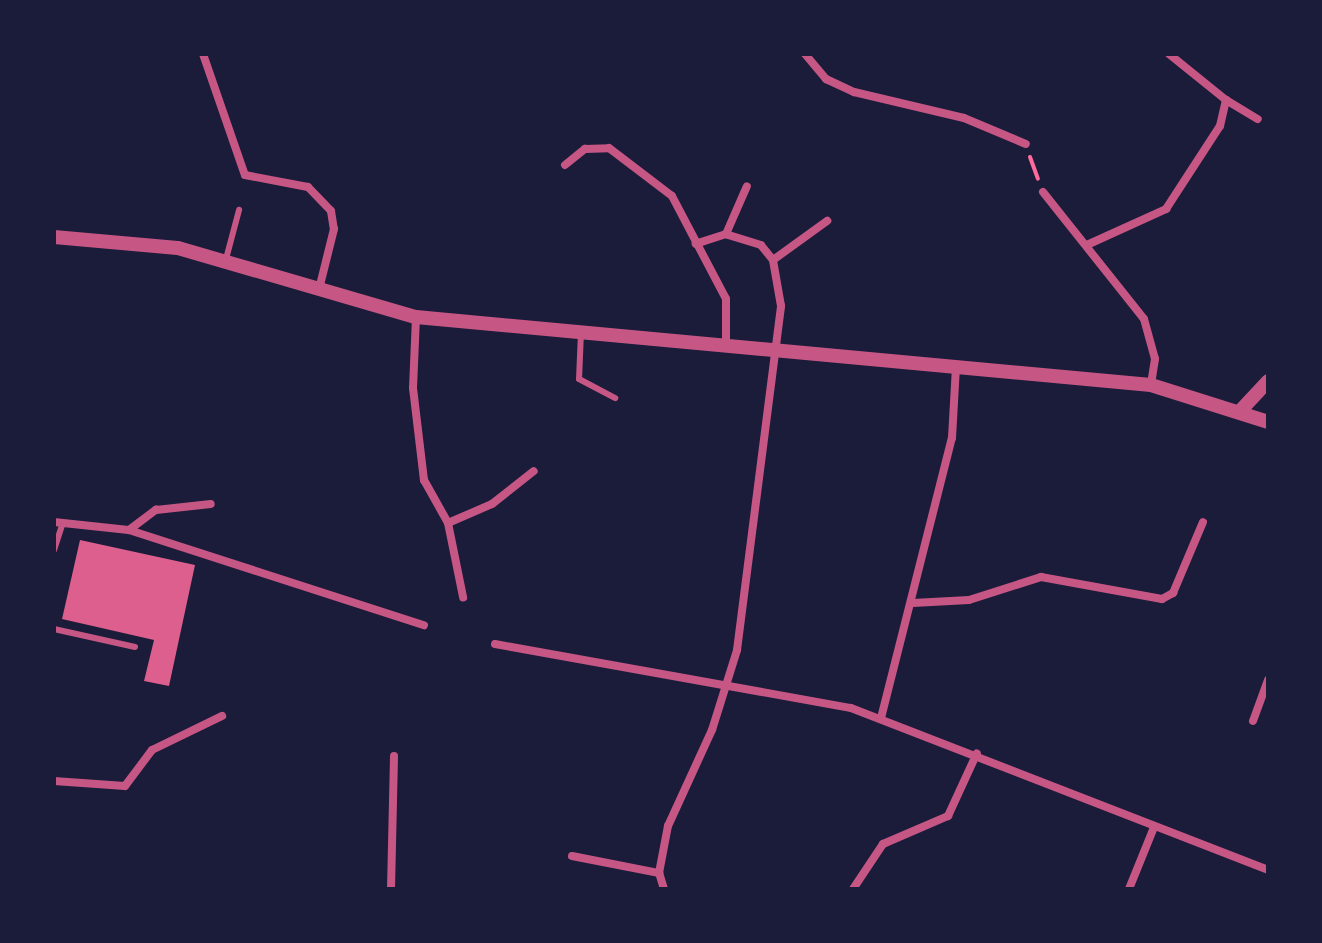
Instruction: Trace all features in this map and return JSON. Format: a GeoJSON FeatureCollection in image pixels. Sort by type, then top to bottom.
{"type":"FeatureCollection","features":[{"type":"Feature","properties":{"kind":"street"},"geometry":{"type":"LineString","coordinates":[[203,54],[245,175],[308,187],[331,211],[334,229],[319,289]]}},
{"type":"Feature","properties":{"kind":"street"},"geometry":{"type":"LineString","coordinates":[[805,54],[826,79],[854,92],[964,118],[1026,144]]}},
{"type":"Feature","properties":{"kind":"street"},"geometry":{"type":"LineString","coordinates":[[1169,54],[1226,100],[1258,119]]}},
{"type":"Feature","properties":{"kind":"street"},"geometry":{"type":"LineString","coordinates":[[1089,244],[1166,209],[1220,126],[1226,100]]}},
{"type":"Feature","properties":{"kind":"street"},"geometry":{"type":"LineString","coordinates":[[565,165],[597,145],[626,156],[672,196],[726,299],[726,343]]}},
{"type":"Feature","properties":{"kind":"street"},"geometry":{"type":"LineString","coordinates":[[726,234],[747,186]]}},
{"type":"Feature","properties":{"kind":"street"},"geometry":{"type":"LineString","coordinates":[[1043,192],[1089,244],[1144,319],[1155,359],[1151,385]]}},
{"type":"Feature","properties":{"kind":"street"},"geometry":{"type":"LineString","coordinates":[[773,260],[827,221]]}},
{"type":"Feature","properties":{"kind":"street"},"geometry":{"type":"LineString","coordinates":[[664,889],[659,873],[668,826],[728,683],[781,306],[773,260],[761,245],[726,234],[696,244]]}},
{"type":"Feature","properties":{"kind":"street"},"geometry":{"type":"LineString","coordinates":[[54,237],[129,241],[226,259],[416,317],[581,328],[1151,385],[1242,409],[1268,422]]}},
{"type":"Feature","properties":{"kind":"street"},"geometry":{"type":"LineString","coordinates":[[416,317],[413,388],[424,480],[448,523],[463,597]]}},
{"type":"Feature","properties":{"kind":"street"},"geometry":{"type":"LineString","coordinates":[[881,718],[913,603],[952,438],[956,367]]}},
{"type":"Feature","properties":{"kind":"street"},"geometry":{"type":"LineString","coordinates":[[1242,409],[1268,381]]}},
{"type":"Feature","properties":{"kind":"street"},"geometry":{"type":"LineString","coordinates":[[448,523],[492,504],[534,471]]}},
{"type":"Feature","properties":{"kind":"street"},"geometry":{"type":"LineString","coordinates":[[129,530],[156,510],[211,504]]}},
{"type":"Feature","properties":{"kind":"street"},"geometry":{"type":"LineString","coordinates":[[913,603],[969,600],[1041,577],[1162,599],[1173,593],[1203,522]]}},
{"type":"Feature","properties":{"kind":"street"},"geometry":{"type":"LineString","coordinates":[[58,524],[129,530],[424,625]]}},
{"type":"Feature","properties":{"kind":"street"},"geometry":{"type":"LineString","coordinates":[[495,644],[650,676],[728,683],[881,718],[977,753],[1154,827],[1268,870]]}},
{"type":"Feature","properties":{"kind":"street"},"geometry":{"type":"LineString","coordinates":[[1253,721],[1268,680]]}},
{"type":"Feature","properties":{"kind":"street"},"geometry":{"type":"LineString","coordinates":[[54,781],[125,786],[152,750],[222,716]]}},
{"type":"Feature","properties":{"kind":"street"},"geometry":{"type":"LineString","coordinates":[[853,889],[883,844],[948,816],[977,753]]}},
{"type":"Feature","properties":{"kind":"street"},"geometry":{"type":"LineString","coordinates":[[391,889],[394,756]]}},
{"type":"Feature","properties":{"kind":"street"},"geometry":{"type":"LineString","coordinates":[[1129,889],[1154,827]]}},
{"type":"Feature","properties":{"kind":"street"},"geometry":{"type":"LineString","coordinates":[[572,856],[659,873]]}},
{"type":"Feature","properties":{"kind":"lane"},"geometry":{"type":"LineString","coordinates":[[226,259],[239,210]]}},
{"type":"Feature","properties":{"kind":"lane"},"geometry":{"type":"LineString","coordinates":[[581,328],[579,379],[615,398]]}},
{"type":"Feature","properties":{"kind":"lane"},"geometry":{"type":"LineString","coordinates":[[54,550],[58,524]]}},
{"type":"Feature","properties":{"kind":"lane"},"geometry":{"type":"LineString","coordinates":[[54,629],[135,647]]}},
{"type":"Feature","properties":{"kind":"path"},"geometry":{"type":"LineString","coordinates":[[1026,144],[1043,192]]}},
{"type":"Feature","properties":{"kind":"building"},"geometry":{"type":"Polygon","coordinates":[[[80,540],[195,565],[169,686],[144,681],[154,640],[62,619],[80,540]]]}}]}
